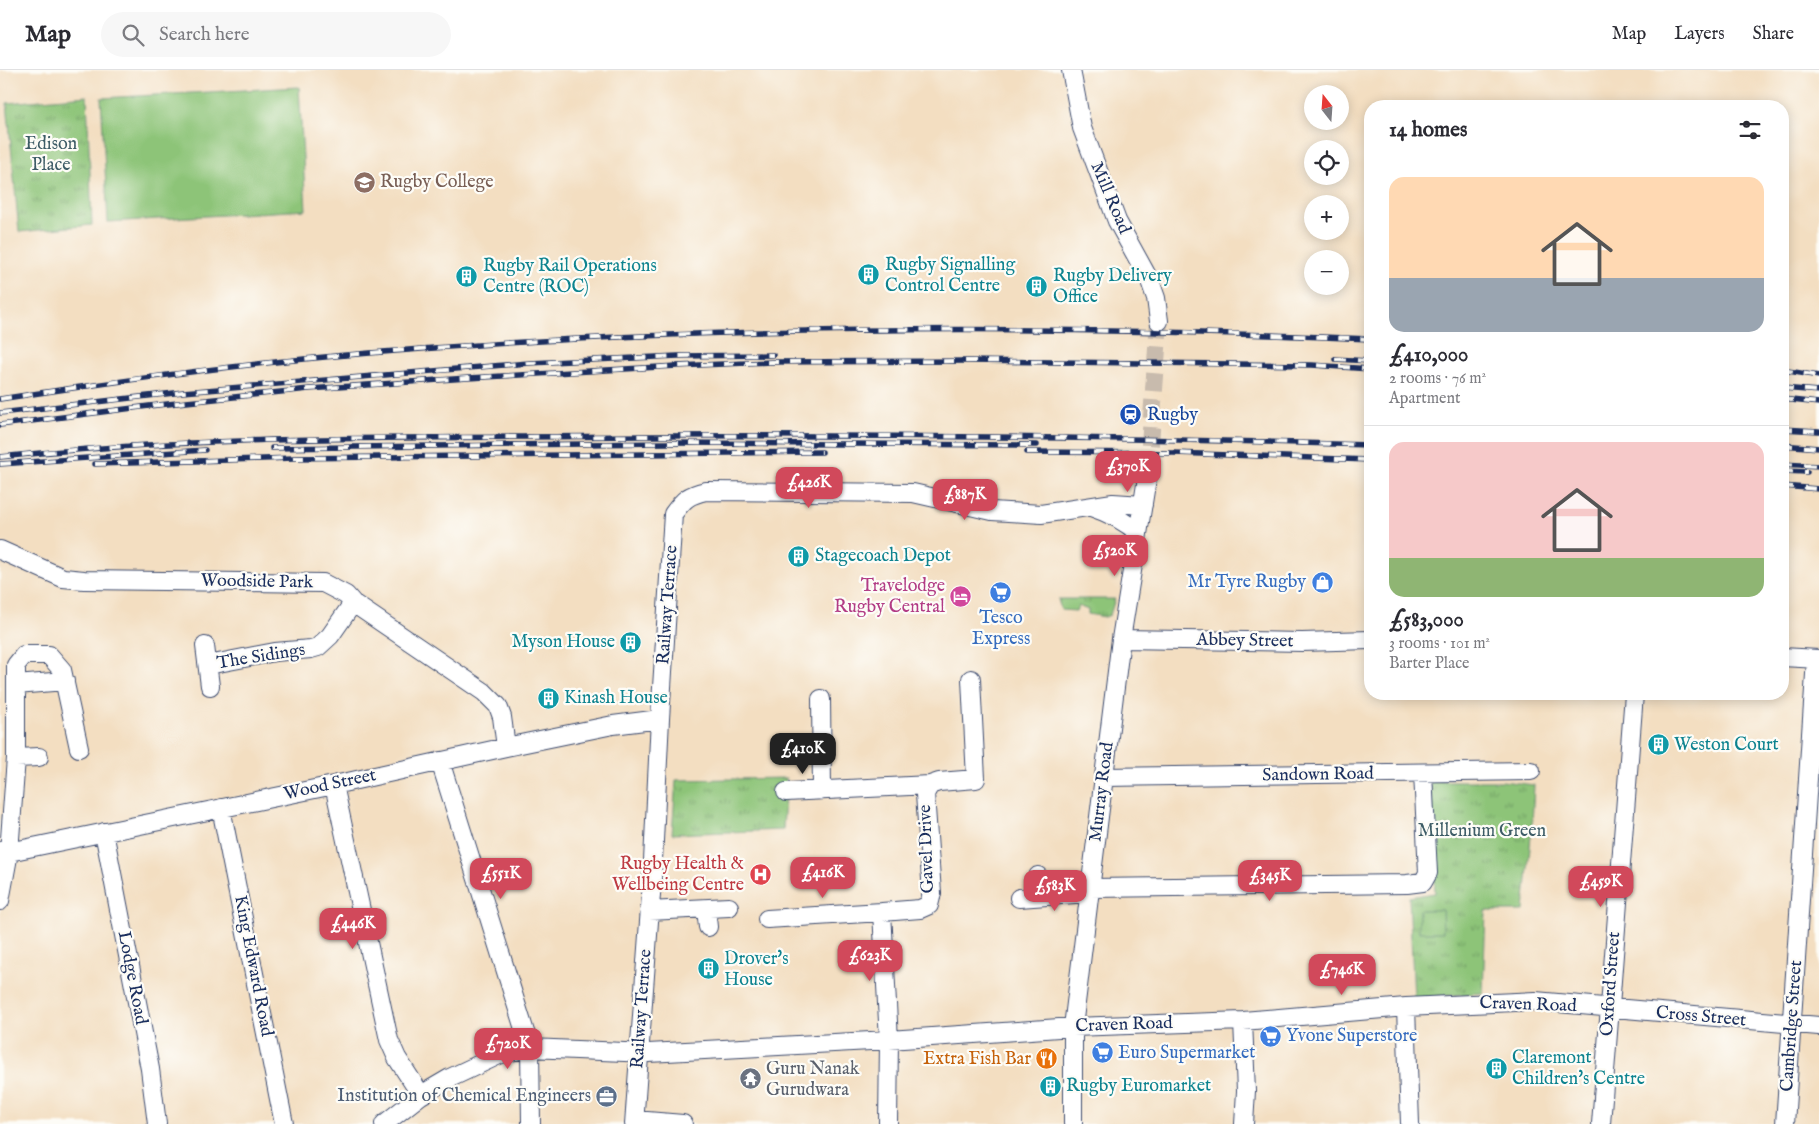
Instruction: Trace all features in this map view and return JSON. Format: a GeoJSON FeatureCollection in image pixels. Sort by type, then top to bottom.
{"type":"FeatureCollection","features":[{"type":"Feature","properties":{"kind":"street","name":"Mill Road"},"geometry":{"type":"LineString","coordinates":[[1071,70],[1082,128],[1117,221],[1150,281],[1156,298],[1159,321]]}},
{"type":"Feature","properties":{"kind":"street"},"geometry":{"type":"LineString","coordinates":[[1140,519],[1148,472]]}},
{"type":"Feature","properties":{"kind":"street","name":"Railway Terrace"},"geometry":{"type":"LineString","coordinates":[[635,1122],[673,514],[687,497],[706,492],[913,493],[992,511],[1023,513],[1045,514],[1113,503],[1140,519]]}},
{"type":"Feature","properties":{"kind":"street","name":"Railway Terrace"},"geometry":{"type":"LineString","coordinates":[[1090,507],[1112,514],[1129,525],[1140,519]]}},
{"type":"Feature","properties":{"kind":"street","name":"Murray Road"},"geometry":{"type":"LineString","coordinates":[[1073,1124],[1073,1027],[1120,639],[1140,519]]}},
{"type":"Feature","properties":{"kind":"street","name":"Woodside Park"},"geometry":{"type":"LineString","coordinates":[[0,550],[63,578],[84,580],[323,583],[346,595],[354,603],[484,692],[498,706],[502,717],[506,747]]}},
{"type":"Feature","properties":{"kind":"street","name":"The Sidings"},"geometry":{"type":"LineString","coordinates":[[208,665],[275,652],[318,647],[330,636],[354,603]]}},
{"type":"Feature","properties":{"kind":"street","name":"Abbey Street"},"geometry":{"type":"LineString","coordinates":[[1120,639],[1302,642],[1364,640]]}},
{"type":"Feature","properties":{"kind":"street","name":"The Sidings"},"geometry":{"type":"LineString","coordinates":[[205,646],[210,686]]}},
{"type":"Feature","properties":{"kind":"street"},"geometry":{"type":"LineString","coordinates":[[0,900],[4,851],[16,758],[16,665],[24,655],[49,655],[62,670],[79,748]]}},
{"type":"Feature","properties":{"kind":"street"},"geometry":{"type":"LineString","coordinates":[[1789,657],[1818,659]]}},
{"type":"Feature","properties":{"kind":"street","name":"Cambridge Street"},"geometry":{"type":"LineString","coordinates":[[1785,1124],[1818,659]]}},
{"type":"Feature","properties":{"kind":"street","name":"Gavel Drive"},"geometry":{"type":"LineString","coordinates":[[882,912],[920,909],[929,905],[932,893],[925,794],[930,785],[939,782],[976,779],[971,679]]}},
{"type":"Feature","properties":{"kind":"street"},"geometry":{"type":"LineString","coordinates":[[16,685],[65,681]]}},
{"type":"Feature","properties":{"kind":"street"},"geometry":{"type":"LineString","coordinates":[[821,699],[822,791]]}},
{"type":"Feature","properties":{"kind":"street","name":"Oxford Street"},"geometry":{"type":"LineString","coordinates":[[1601,1124],[1634,700]]}},
{"type":"Feature","properties":{"kind":"street","name":"Wood Street"},"geometry":{"type":"LineString","coordinates":[[4,851],[334,785],[506,747],[613,726],[660,719]]}},
{"type":"Feature","properties":{"kind":"street"},"geometry":{"type":"LineString","coordinates":[[16,758],[40,757]]}},
{"type":"Feature","properties":{"kind":"street"},"geometry":{"type":"LineString","coordinates":[[440,761],[530,1048],[531,1124]]}},
{"type":"Feature","properties":{"kind":"street","name":"Sandown Road"},"geometry":{"type":"LineString","coordinates":[[1104,777],[1531,772]]}},
{"type":"Feature","properties":{"kind":"street"},"geometry":{"type":"LineString","coordinates":[[1019,898],[1090,890],[1407,884],[1423,882],[1428,874],[1423,774]]}},
{"type":"Feature","properties":{"kind":"street"},"geometry":{"type":"LineString","coordinates":[[334,785],[389,1040],[397,1058],[421,1095]]}},
{"type":"Feature","properties":{"kind":"street"},"geometry":{"type":"LineString","coordinates":[[786,792],[930,785]]}},
{"type":"Feature","properties":{"kind":"street","name":"King Edward Road"},"geometry":{"type":"LineString","coordinates":[[220,808],[284,1124]]}},
{"type":"Feature","properties":{"kind":"street","name":"Lodge Road"},"geometry":{"type":"LineString","coordinates":[[104,832],[150,1069],[157,1124]]}},
{"type":"Feature","properties":{"kind":"street"},"geometry":{"type":"LineString","coordinates":[[1038,876],[1040,896]]}},
{"type":"Feature","properties":{"kind":"street"},"geometry":{"type":"LineString","coordinates":[[649,911],[707,918],[729,908]]}},
{"type":"Feature","properties":{"kind":"street"},"geometry":{"type":"LineString","coordinates":[[767,919],[882,912],[889,1040],[888,1124]]}},
{"type":"Feature","properties":{"kind":"street","name":"Craven Road"},"geometry":{"type":"LineString","coordinates":[[384,1124],[421,1095],[450,1078],[502,1054],[530,1048],[639,1053],[889,1040],[1073,1027],[1243,1021],[1406,1007],[1535,1001],[1609,1009]]}},
{"type":"Feature","properties":{"kind":"street"},"geometry":{"type":"LineString","coordinates":[[1406,1007],[1410,1124]]}},
{"type":"Feature","properties":{"kind":"street","name":"Cross Street"},"geometry":{"type":"LineString","coordinates":[[1609,1009],[1819,1026]]}},
{"type":"Feature","properties":{"kind":"street"},"geometry":{"type":"LineString","coordinates":[[1243,1021],[1246,1091],[1244,1124]]}},
{"type":"Feature","properties":{"kind":"street"},"geometry":{"type":"LineString","coordinates":[[635,1122],[683,1124]]}},
{"type":"Feature","properties":{"kind":"green space"},"geometry":{"type":"Polygon","coordinates":[[[299,87],[306,210],[108,222],[101,98],[299,87]]]}},
{"type":"Feature","properties":{"kind":"green space","name":"Edison Place"},"geometry":{"type":"Polygon","coordinates":[[[87,96],[92,225],[19,232],[7,103],[87,96]]]}},
{"type":"Feature","properties":{"kind":"green space"},"geometry":{"type":"Polygon","coordinates":[[[1058,599],[1115,599],[1110,615],[1105,617],[1088,614],[1088,610],[1078,606],[1076,611],[1061,610],[1058,599]]]}},
{"type":"Feature","properties":{"kind":"green space"},"geometry":{"type":"Polygon","coordinates":[[[786,778],[783,830],[672,834],[676,780],[786,778]]]}},
{"type":"Feature","properties":{"kind":"green space","name":"Millenium Green"},"geometry":{"type":"Polygon","coordinates":[[[1430,781],[1502,781],[1534,785],[1524,911],[1486,911],[1483,993],[1414,998],[1409,897],[1435,893],[1430,781]]]}},
{"type":"Feature","properties":{"kind":"green space"},"geometry":{"type":"Polygon","coordinates":[[[1419,910],[1442,910],[1443,932],[1419,932],[1419,910]]]}},
{"type":"Feature","properties":{"kind":"tunnel"},"geometry":{"type":"LineString","coordinates":[[1148,472],[1159,321]]}},
{"type":"Feature","properties":{"kind":"railway"},"geometry":{"type":"LineString","coordinates":[[0,399],[92,385],[324,357],[619,337],[745,332],[995,329],[1245,334],[1364,339]]}},
{"type":"Feature","properties":{"kind":"railway"},"geometry":{"type":"LineString","coordinates":[[0,413],[183,392],[529,363],[678,356],[773,355]]}},
{"type":"Feature","properties":{"kind":"railway"},"geometry":{"type":"LineString","coordinates":[[1335,359],[1364,361]]}},
{"type":"Feature","properties":{"kind":"railway"},"geometry":{"type":"LineString","coordinates":[[0,425],[149,406],[309,389],[468,378],[771,362],[969,361],[1312,365],[1364,369]]}},
{"type":"Feature","properties":{"kind":"railway"},"geometry":{"type":"LineString","coordinates":[[1789,371],[1819,376]]}},
{"type":"Feature","properties":{"kind":"railway"},"geometry":{"type":"LineString","coordinates":[[1789,389],[1819,391]]}},
{"type":"Feature","properties":{"kind":"railway"},"geometry":{"type":"LineString","coordinates":[[1789,400],[1819,403]]}},
{"type":"Feature","properties":{"kind":"railway"},"geometry":{"type":"LineString","coordinates":[[1789,429],[1819,431]]}},
{"type":"Feature","properties":{"kind":"railway"},"geometry":{"type":"LineString","coordinates":[[0,457],[130,446],[261,440],[392,438],[946,436],[1364,445]]}},
{"type":"Feature","properties":{"kind":"railway"},"geometry":{"type":"LineString","coordinates":[[272,448],[667,443],[1037,445]]}},
{"type":"Feature","properties":{"kind":"railway"},"geometry":{"type":"LineString","coordinates":[[1789,446],[1819,448]]}},
{"type":"Feature","properties":{"kind":"railway"},"geometry":{"type":"LineString","coordinates":[[0,464],[205,450]]}},
{"type":"Feature","properties":{"kind":"railway"},"geometry":{"type":"LineString","coordinates":[[95,464],[294,458],[822,452]]}},
{"type":"Feature","properties":{"kind":"railway"},"geometry":{"type":"LineString","coordinates":[[1027,452],[1174,453],[1364,460]]}},
{"type":"Feature","properties":{"kind":"railway"},"geometry":{"type":"LineString","coordinates":[[1789,464],[1819,466]]}},
{"type":"Feature","properties":{"kind":"railway"},"geometry":{"type":"LineString","coordinates":[[1789,471],[1807,472]]}},
{"type":"Feature","properties":{"kind":"railway"},"geometry":{"type":"LineString","coordinates":[[1789,487],[1819,489]]}},
{"type":"Feature","properties":{"kind":"place","name":"Rugby College"},"geometry":{"type":"Point","coordinates":[364,182]}},
{"type":"Feature","properties":{"kind":"place","name":"Rugby Signalling Control Centre"},"geometry":{"type":"Point","coordinates":[869,275]}},
{"type":"Feature","properties":{"kind":"place","name":"Rugby Rail Operations Centre (ROC)"},"geometry":{"type":"Point","coordinates":[467,276]}},
{"type":"Feature","properties":{"kind":"place","name":"Rugby Delivery Office"},"geometry":{"type":"Point","coordinates":[1037,286]}},
{"type":"Feature","properties":{"kind":"place","name":"Rugby"},"geometry":{"type":"Point","coordinates":[1131,415]}},
{"type":"Feature","properties":{"kind":"place","name":"Stagecoach Depot"},"geometry":{"type":"Point","coordinates":[799,556]}},
{"type":"Feature","properties":{"kind":"place","name":"Mr Tyre Rugby"},"geometry":{"type":"Point","coordinates":[1322,582]}},
{"type":"Feature","properties":{"kind":"place","name":"Tesco Express"},"geometry":{"type":"Point","coordinates":[1001,593]}},
{"type":"Feature","properties":{"kind":"place","name":"Travelodge Rugby Central"},"geometry":{"type":"Point","coordinates":[961,596]}},
{"type":"Feature","properties":{"kind":"place","name":"Myson House"},"geometry":{"type":"Point","coordinates":[631,642]}},
{"type":"Feature","properties":{"kind":"place","name":"Kinash House"},"geometry":{"type":"Point","coordinates":[548,698]}},
{"type":"Feature","properties":{"kind":"place","name":"Weston Court"},"geometry":{"type":"Point","coordinates":[1658,745]}},
{"type":"Feature","properties":{"kind":"place","name":"Rugby Health & Wellbeing Centre"},"geometry":{"type":"Point","coordinates":[760,874]}},
{"type":"Feature","properties":{"kind":"place","name":"Drover's House"},"geometry":{"type":"Point","coordinates":[708,969]}},
{"type":"Feature","properties":{"kind":"place","name":"Yvone Superstore"},"geometry":{"type":"Point","coordinates":[1270,1036]}},
{"type":"Feature","properties":{"kind":"place","name":"Euro Supermarket"},"geometry":{"type":"Point","coordinates":[1102,1053]}},
{"type":"Feature","properties":{"kind":"place","name":"Extra Fish Bar"},"geometry":{"type":"Point","coordinates":[1047,1059]}},
{"type":"Feature","properties":{"kind":"place","name":"Claremont Children's Centre"},"geometry":{"type":"Point","coordinates":[1496,1068]}},
{"type":"Feature","properties":{"kind":"place","name":"Guru Nanak Gurudwara"},"geometry":{"type":"Point","coordinates":[750,1079]}},
{"type":"Feature","properties":{"kind":"place","name":"Rugby Euromarket"},"geometry":{"type":"Point","coordinates":[1050,1086]}},
{"type":"Feature","properties":{"kind":"place","name":"Institution of Chemical Engineers"},"geometry":{"type":"Point","coordinates":[607,1096]}}]}
